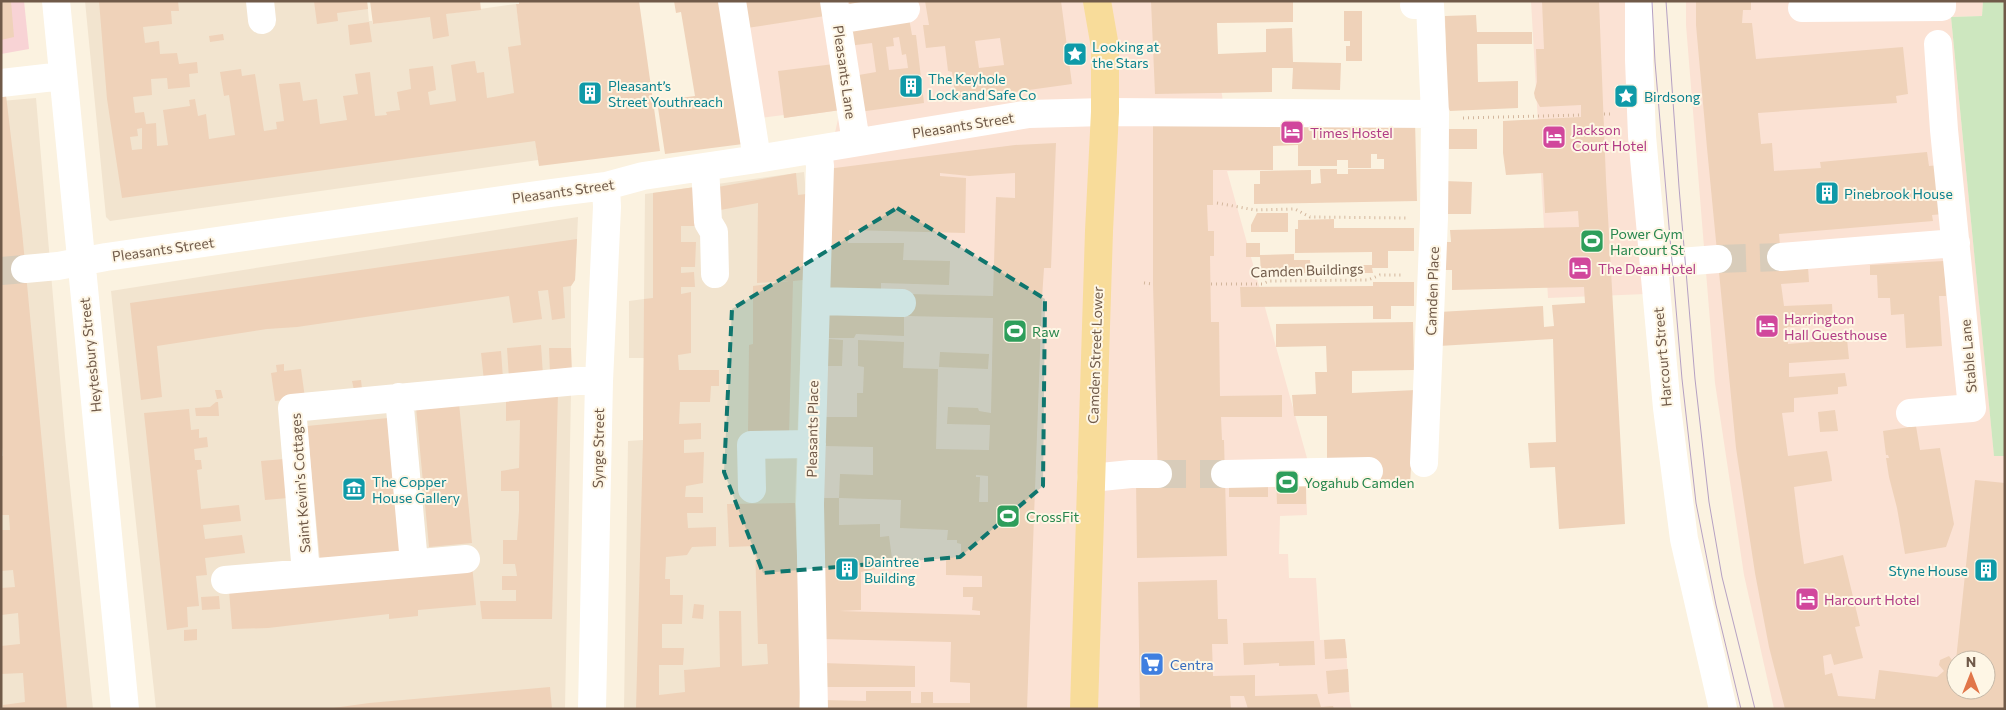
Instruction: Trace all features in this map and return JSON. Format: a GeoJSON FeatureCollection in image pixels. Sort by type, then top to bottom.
{"type":"FeatureCollection","features":[{"type":"Feature","properties":{"kind":"main road","name":"Camden Street Lower"},"geometry":{"type":"LineString","coordinates":[[1084,709],[1098,240],[1105,112],[1105,47],[1097,1]]}},
{"type":"Feature","properties":{"kind":"street","name":"Heytesbury Street"},"geometry":{"type":"LineString","coordinates":[[56,1],[125,709]]}},
{"type":"Feature","properties":{"kind":"street"},"geometry":{"type":"LineString","coordinates":[[732,1],[757,159]]}},
{"type":"Feature","properties":{"kind":"street","name":"Harcourt Street"},"geometry":{"type":"LineString","coordinates":[[1639,1],[1642,136],[1667,408],[1684,539],[1723,709]]}},
{"type":"Feature","properties":{"kind":"street"},"geometry":{"type":"LineString","coordinates":[[1802,8],[1942,7],[1942,1]]}},
{"type":"Feature","properties":{"kind":"street","name":"Camden Place"},"geometry":{"type":"LineString","coordinates":[[1414,5],[1430,5],[1435,117],[1434,218],[1424,463]]}},
{"type":"Feature","properties":{"kind":"street"},"geometry":{"type":"LineString","coordinates":[[836,10],[906,9]]}},
{"type":"Feature","properties":{"kind":"street","name":"Pleasants Lane"},"geometry":{"type":"LineString","coordinates":[[836,10],[856,142]]}},
{"type":"Feature","properties":{"kind":"street","name":"Stable Lane"},"geometry":{"type":"LineString","coordinates":[[1910,413],[1972,408],[1944,130],[1938,44]]}},
{"type":"Feature","properties":{"kind":"street"},"geometry":{"type":"LineString","coordinates":[[1,83],[63,76]]}},
{"type":"Feature","properties":{"kind":"street"},"geometry":{"type":"LineString","coordinates":[[1105,112],[1435,117]]}},
{"type":"Feature","properties":{"kind":"street","name":"Pleasants Street"},"geometry":{"type":"LineString","coordinates":[[25,269],[58,266],[80,261],[606,186],[643,176],[1029,114],[1105,112]]}},
{"type":"Feature","properties":{"kind":"street","name":"Pleasants Place"},"geometry":{"type":"LineString","coordinates":[[814,709],[810,504],[820,166],[818,149]]}},
{"type":"Feature","properties":{"kind":"street"},"geometry":{"type":"LineString","coordinates":[[705,167],[708,222],[714,232],[715,274]]}},
{"type":"Feature","properties":{"kind":"street","name":"Synge Street"},"geometry":{"type":"LineString","coordinates":[[592,709],[599,381],[607,207],[606,186]]}},
{"type":"Feature","properties":{"kind":"street"},"geometry":{"type":"LineString","coordinates":[[1781,257],[1956,242]]}},
{"type":"Feature","properties":{"kind":"street"},"geometry":{"type":"LineString","coordinates":[[1654,264],[1718,259]]}},
{"type":"Feature","properties":{"kind":"street"},"geometry":{"type":"LineString","coordinates":[[816,301],[902,303]]}},
{"type":"Feature","properties":{"kind":"street","name":"Saint Kevin's Cottages"},"geometry":{"type":"LineString","coordinates":[[300,573],[292,408],[577,381],[599,381]]}},
{"type":"Feature","properties":{"kind":"street"},"geometry":{"type":"LineString","coordinates":[[399,397],[414,563]]}},
{"type":"Feature","properties":{"kind":"street"},"geometry":{"type":"LineString","coordinates":[[752,490],[751,445],[812,444]]}},
{"type":"Feature","properties":{"kind":"street"},"geometry":{"type":"LineString","coordinates":[[1225,474],[1369,471]]}},
{"type":"Feature","properties":{"kind":"street"},"geometry":{"type":"LineString","coordinates":[[1091,478],[1131,474],[1158,474]]}},
{"type":"Feature","properties":{"kind":"street","name":"Saint Kevin's Cottages"},"geometry":{"type":"LineString","coordinates":[[225,580],[466,559]]}},
{"type":"Feature","properties":{"kind":"path"},"geometry":{"type":"LineString","coordinates":[[1435,117],[1580,115]]}},
{"type":"Feature","properties":{"kind":"path"},"geometry":{"type":"LineString","coordinates":[[1217,203],[1255,210],[1295,209],[1310,217],[1434,218]]}},
{"type":"Feature","properties":{"kind":"path","name":"Camden Buildings"},"geometry":{"type":"LineString","coordinates":[[1211,284],[1262,284],[1269,281],[1368,280],[1380,275],[1432,275]]}},
{"type":"Feature","properties":{"kind":"path"},"geometry":{"type":"LineString","coordinates":[[1144,283],[1153,284]]}},
{"type":"Feature","properties":{"kind":"highlighted area"},"geometry":{"type":"Polygon","coordinates":[[[897,208],[1045,299],[1043,486],[960,557],[763,573],[724,472],[732,309],[897,208]]]}},
{"type":"Feature","properties":{"kind":"shaded area"},"geometry":{"type":"Polygon","coordinates":[[[1,1],[24,1],[29,49],[1,54],[1,1]]]}},
{"type":"Feature","properties":{"kind":"shaded area"},"geometry":{"type":"Polygon","coordinates":[[[85,1],[367,1],[369,21],[372,21],[373,24],[516,4],[538,160],[110,221],[106,217],[85,1]]]}},
{"type":"Feature","properties":{"kind":"shaded area"},"geometry":{"type":"Polygon","coordinates":[[[743,1],[1208,1],[1226,122],[1273,146],[1273,170],[1227,171],[1312,476],[1306,484],[1307,515],[1280,516],[1279,554],[1288,554],[1289,578],[1316,578],[1320,640],[1345,639],[1352,709],[823,709],[821,610],[827,169],[840,110],[784,118],[784,115],[760,118],[743,1]]]}},
{"type":"Feature","properties":{"kind":"shaded area"},"geometry":{"type":"Polygon","coordinates":[[[1531,1],[1628,1],[1646,294],[1548,298],[1531,1]]]}},
{"type":"Feature","properties":{"kind":"shaded area"},"geometry":{"type":"Polygon","coordinates":[[[1686,1],[1983,1],[1982,16],[1951,17],[1994,455],[2005,456],[2005,709],[1774,709],[1744,575],[1715,383],[1686,25],[1686,1]]]}},
{"type":"Feature","properties":{"kind":"shaded area"},"geometry":{"type":"Polygon","coordinates":[[[36,98],[65,437],[93,709],[1,709],[1,101],[36,98]]]}},
{"type":"Feature","properties":{"kind":"shaded area"},"geometry":{"type":"Polygon","coordinates":[[[804,172],[806,194],[795,503],[800,642],[803,642],[799,709],[624,709],[628,441],[643,440],[644,358],[629,358],[629,301],[644,299],[645,194],[804,172]]]}},
{"type":"Feature","properties":{"kind":"shaded area"},"geometry":{"type":"Polygon","coordinates":[[[578,217],[575,280],[571,286],[571,393],[565,709],[156,709],[111,291],[578,217]]]}},
{"type":"Feature","properties":{"kind":"green space"},"geometry":{"type":"Polygon","coordinates":[[[1983,1],[2005,1],[2005,456],[1994,456],[1951,17],[1982,16],[1983,1]]]}},
{"type":"Feature","properties":{"kind":"building"},"geometry":{"type":"Polygon","coordinates":[[[1,1],[11,1],[14,37],[1,40],[1,1]]]}},
{"type":"Feature","properties":{"kind":"building"},"geometry":{"type":"Polygon","coordinates":[[[99,1],[178,1],[179,11],[171,11],[172,24],[143,27],[145,43],[159,41],[160,54],[177,53],[179,64],[197,62],[198,73],[189,74],[190,87],[168,89],[167,78],[151,79],[152,95],[133,97],[135,113],[144,112],[146,124],[156,123],[157,146],[168,145],[163,110],[190,106],[189,100],[195,99],[198,116],[206,114],[209,139],[235,135],[229,95],[224,96],[220,72],[241,69],[242,76],[255,74],[264,131],[277,129],[276,122],[284,121],[279,84],[300,82],[303,101],[317,99],[320,124],[347,120],[343,96],[358,94],[355,74],[370,72],[375,116],[387,115],[386,112],[400,110],[397,92],[411,89],[409,69],[433,66],[436,90],[428,92],[430,105],[456,101],[451,65],[466,62],[475,61],[477,73],[484,72],[487,98],[514,93],[508,47],[521,45],[516,4],[519,4],[519,1],[639,1],[660,151],[539,166],[535,141],[122,198],[107,99],[99,1]],[[142,128],[137,129],[138,136],[130,137],[132,150],[142,149],[142,128]]]}},
{"type":"Feature","properties":{"kind":"building"},"geometry":{"type":"Polygon","coordinates":[[[314,1],[367,1],[368,9],[337,13],[338,21],[317,24],[314,1]]]}},
{"type":"Feature","properties":{"kind":"building"},"geometry":{"type":"Polygon","coordinates":[[[370,1],[480,1],[481,10],[446,14],[449,36],[433,39],[430,17],[373,24],[370,1]]]}},
{"type":"Feature","properties":{"kind":"building"},"geometry":{"type":"Polygon","coordinates":[[[674,1],[723,1],[743,144],[665,154],[657,101],[695,96],[681,12],[676,13],[674,1]]]}},
{"type":"Feature","properties":{"kind":"building"},"geometry":{"type":"Polygon","coordinates":[[[743,1],[822,1],[825,16],[747,28],[743,1]]]}},
{"type":"Feature","properties":{"kind":"building"},"geometry":{"type":"Polygon","coordinates":[[[849,1],[878,1],[850,6],[849,1]]]}},
{"type":"Feature","properties":{"kind":"building"},"geometry":{"type":"Polygon","coordinates":[[[925,1],[1061,1],[1072,84],[956,100],[952,72],[948,71],[945,46],[926,48],[923,25],[929,25],[925,1]],[[1000,38],[975,41],[979,68],[1004,65],[1000,38]]]}},
{"type":"Feature","properties":{"kind":"building"},"geometry":{"type":"Polygon","coordinates":[[[1151,1],[1293,1],[1293,22],[1217,23],[1218,54],[1266,52],[1266,29],[1292,28],[1293,62],[1341,63],[1340,90],[1292,89],[1293,68],[1272,68],[1272,92],[1155,94],[1151,1]]]}},
{"type":"Feature","properties":{"kind":"building"},"geometry":{"type":"Polygon","coordinates":[[[1542,1],[1599,1],[1606,180],[1625,524],[1559,529],[1555,467],[1530,468],[1528,443],[1556,442],[1553,339],[1439,346],[1439,312],[1543,306],[1544,327],[1554,326],[1552,305],[1585,303],[1584,287],[1452,290],[1452,270],[1443,270],[1441,242],[1451,242],[1450,230],[1579,227],[1578,211],[1545,213],[1543,173],[1506,175],[1503,153],[1503,121],[1581,117],[1581,105],[1540,107],[1535,98],[1534,93],[1537,82],[1536,49],[1544,49],[1542,1]]]}},
{"type":"Feature","properties":{"kind":"building"},"geometry":{"type":"Polygon","coordinates":[[[1696,1],[1751,1],[1751,10],[1743,10],[1742,23],[1752,23],[1756,59],[1903,47],[1908,94],[1896,96],[1897,103],[1758,113],[1761,144],[1772,143],[1774,171],[1821,168],[1820,162],[1927,152],[1929,166],[1940,165],[1944,214],[1932,215],[1933,221],[1779,234],[1782,269],[1808,267],[1809,282],[1781,284],[1784,306],[1832,304],[1833,324],[1787,327],[1788,344],[1847,339],[1849,359],[1789,363],[1789,377],[1845,373],[1847,386],[1838,387],[1838,394],[1794,398],[1794,412],[1782,413],[1788,456],[1827,451],[1830,466],[1832,481],[1794,487],[1804,564],[1843,555],[1860,626],[1855,627],[1863,658],[1834,665],[1831,654],[1823,656],[1825,675],[1832,673],[1838,696],[1875,699],[1879,670],[1937,677],[1944,671],[1939,665],[1940,660],[1946,657],[1946,700],[1996,700],[1996,650],[1957,650],[1975,480],[2005,483],[2005,709],[1785,709],[1769,647],[1755,573],[1736,448],[1696,25],[1696,1]]]}},
{"type":"Feature","properties":{"kind":"building"},"geometry":{"type":"Polygon","coordinates":[[[1344,11],[1362,11],[1362,61],[1346,61],[1346,46],[1350,46],[1350,41],[1344,41],[1344,11]]]}},
{"type":"Feature","properties":{"kind":"building"},"geometry":{"type":"Polygon","coordinates":[[[1476,15],[1477,32],[1532,32],[1532,44],[1477,44],[1478,82],[1518,81],[1518,108],[1450,111],[1447,105],[1445,16],[1476,15]]]}},
{"type":"Feature","properties":{"kind":"building"},"geometry":{"type":"Polygon","coordinates":[[[909,18],[912,35],[916,35],[924,103],[859,112],[853,76],[876,72],[872,43],[848,46],[845,27],[909,18]],[[899,37],[893,38],[894,46],[886,47],[889,70],[908,68],[906,54],[902,55],[899,37]]]}},
{"type":"Feature","properties":{"kind":"building"},"geometry":{"type":"Polygon","coordinates":[[[369,22],[372,42],[350,45],[348,25],[369,22]]]}},
{"type":"Feature","properties":{"kind":"building"},"geometry":{"type":"Polygon","coordinates":[[[223,34],[224,40],[210,42],[209,36],[223,34]]]}},
{"type":"Feature","properties":{"kind":"building"},"geometry":{"type":"Polygon","coordinates":[[[834,64],[841,110],[784,118],[778,71],[834,64]]]}},
{"type":"Feature","properties":{"kind":"building"},"geometry":{"type":"Polygon","coordinates":[[[1,95],[6,95],[22,231],[67,709],[3,709],[3,705],[25,702],[23,673],[1,674],[1,646],[20,644],[18,613],[1,615],[1,588],[15,587],[13,570],[1,571],[1,530],[10,530],[9,515],[1,515],[1,456],[3,456],[1,438],[1,95]]]}},
{"type":"Feature","properties":{"kind":"building"},"geometry":{"type":"Polygon","coordinates":[[[1415,121],[1417,201],[1254,204],[1254,184],[1260,184],[1260,171],[1311,170],[1311,184],[1321,183],[1320,169],[1337,169],[1337,174],[1348,174],[1348,169],[1384,169],[1384,159],[1377,159],[1377,154],[1371,154],[1371,168],[1348,168],[1348,160],[1337,160],[1337,166],[1298,166],[1298,145],[1273,146],[1273,170],[1213,170],[1213,205],[1207,205],[1208,231],[1214,231],[1214,256],[1210,256],[1211,322],[1219,322],[1220,396],[1282,395],[1282,417],[1221,417],[1222,440],[1224,440],[1227,556],[1137,558],[1136,480],[1158,480],[1153,284],[1153,122],[1415,121]]]}},
{"type":"Feature","properties":{"kind":"building"},"geometry":{"type":"Polygon","coordinates":[[[1449,129],[1477,129],[1477,149],[1449,149],[1449,129]]]}},
{"type":"Feature","properties":{"kind":"building"},"geometry":{"type":"Polygon","coordinates":[[[1056,143],[1051,268],[1044,268],[1042,298],[1027,709],[823,709],[823,700],[866,701],[866,691],[911,691],[911,703],[921,703],[921,692],[933,692],[933,703],[970,703],[970,683],[950,682],[951,642],[822,639],[819,498],[839,498],[840,474],[873,475],[873,447],[824,446],[825,417],[857,417],[857,393],[863,393],[864,367],[858,366],[858,340],[904,342],[903,368],[938,369],[936,449],[989,450],[990,425],[947,424],[948,407],[978,408],[979,411],[991,413],[993,318],[907,316],[908,294],[993,296],[996,197],[1015,198],[1015,173],[969,176],[940,173],[940,176],[966,178],[965,233],[849,230],[848,243],[904,243],[903,260],[950,261],[949,285],[881,283],[881,291],[824,290],[827,169],[1015,145],[1056,143]],[[976,475],[976,477],[980,477],[979,502],[988,502],[988,476],[976,475]],[[839,498],[839,525],[880,524],[880,537],[889,536],[893,566],[861,572],[861,610],[839,611],[980,615],[980,611],[972,610],[973,597],[963,597],[963,587],[982,587],[982,576],[946,575],[946,557],[961,558],[961,544],[957,543],[957,540],[947,540],[948,530],[900,528],[901,500],[839,498]]]}},
{"type":"Feature","properties":{"kind":"building"},"geometry":{"type":"Polygon","coordinates":[[[796,173],[798,195],[806,194],[803,280],[793,281],[789,434],[748,434],[749,345],[753,344],[753,286],[789,281],[757,283],[758,203],[715,211],[712,188],[796,173]]]}},
{"type":"Feature","properties":{"kind":"building"},"geometry":{"type":"Polygon","coordinates":[[[1444,181],[1472,182],[1471,214],[1443,214],[1444,181]]]}},
{"type":"Feature","properties":{"kind":"building"},"geometry":{"type":"Polygon","coordinates":[[[695,187],[695,226],[681,226],[681,242],[696,242],[695,267],[681,267],[681,273],[694,272],[695,287],[681,287],[681,294],[691,292],[691,353],[678,355],[679,370],[719,370],[719,386],[711,386],[710,402],[680,402],[679,424],[701,423],[701,439],[684,440],[684,453],[704,452],[703,483],[686,486],[685,497],[703,497],[703,513],[687,513],[688,528],[716,527],[716,546],[692,547],[687,555],[666,557],[665,579],[670,579],[670,595],[683,595],[682,624],[662,624],[662,648],[684,648],[683,665],[659,665],[659,695],[685,692],[684,670],[720,667],[719,611],[741,611],[742,666],[768,664],[767,644],[758,644],[755,546],[729,547],[727,504],[795,503],[800,642],[803,642],[799,709],[636,709],[643,441],[644,299],[653,298],[653,193],[695,187]]]}},
{"type":"Feature","properties":{"kind":"building"},"geometry":{"type":"Polygon","coordinates":[[[1257,213],[1288,213],[1288,232],[1251,232],[1251,225],[1257,213]]]}},
{"type":"Feature","properties":{"kind":"building"},"geometry":{"type":"Polygon","coordinates":[[[1334,219],[1334,228],[1414,228],[1414,251],[1388,251],[1388,268],[1372,268],[1373,273],[1364,273],[1363,265],[1372,265],[1372,252],[1295,253],[1295,229],[1298,229],[1298,220],[1334,219]]]}},
{"type":"Feature","properties":{"kind":"building"},"geometry":{"type":"Polygon","coordinates":[[[577,239],[575,280],[571,286],[563,287],[565,318],[552,320],[548,290],[538,291],[542,319],[513,323],[509,296],[157,346],[162,397],[141,400],[130,303],[577,239]]]}},
{"type":"Feature","properties":{"kind":"building"},"geometry":{"type":"Polygon","coordinates":[[[1246,243],[1260,243],[1260,255],[1294,254],[1294,260],[1310,260],[1311,273],[1261,274],[1260,257],[1246,257],[1246,243]]]}},
{"type":"Feature","properties":{"kind":"building"},"geometry":{"type":"Polygon","coordinates":[[[1944,261],[1946,296],[1939,296],[1942,346],[1906,348],[1904,314],[1891,315],[1890,298],[1878,298],[1877,275],[1870,275],[1870,265],[1944,261]]]}},
{"type":"Feature","properties":{"kind":"building"},"geometry":{"type":"Polygon","coordinates":[[[1373,282],[1414,282],[1414,306],[1391,306],[1391,319],[1373,319],[1373,306],[1241,307],[1240,287],[1373,286],[1373,282]]]}},
{"type":"Feature","properties":{"kind":"building"},"geometry":{"type":"Polygon","coordinates":[[[825,314],[904,317],[904,336],[856,334],[854,338],[825,338],[825,314]]]}},
{"type":"Feature","properties":{"kind":"building"},"geometry":{"type":"Polygon","coordinates":[[[1413,322],[1414,370],[1352,371],[1352,393],[1416,390],[1410,484],[1372,484],[1327,461],[1327,416],[1294,416],[1292,395],[1316,394],[1315,372],[1327,372],[1326,346],[1276,347],[1276,324],[1413,322]]]}},
{"type":"Feature","properties":{"kind":"building"},"geometry":{"type":"Polygon","coordinates":[[[828,339],[843,340],[842,366],[827,366],[828,339]]]}},
{"type":"Feature","properties":{"kind":"building"},"geometry":{"type":"Polygon","coordinates":[[[541,345],[543,375],[509,379],[507,348],[541,345]]]}},
{"type":"Feature","properties":{"kind":"building"},"geometry":{"type":"Polygon","coordinates":[[[549,348],[571,348],[572,373],[550,373],[549,348]]]}},
{"type":"Feature","properties":{"kind":"building"},"geometry":{"type":"Polygon","coordinates":[[[501,351],[503,379],[484,381],[481,353],[501,351]]]}},
{"type":"Feature","properties":{"kind":"building"},"geometry":{"type":"Polygon","coordinates":[[[940,352],[989,354],[988,369],[939,367],[940,352]]]}},
{"type":"Feature","properties":{"kind":"building"},"geometry":{"type":"Polygon","coordinates":[[[284,364],[284,371],[301,369],[305,398],[275,401],[271,373],[277,372],[276,365],[284,364]]]}},
{"type":"Feature","properties":{"kind":"building"},"geometry":{"type":"Polygon","coordinates":[[[361,380],[362,389],[354,390],[352,381],[361,380]]]}},
{"type":"Feature","properties":{"kind":"building"},"geometry":{"type":"Polygon","coordinates":[[[215,390],[221,390],[223,398],[217,399],[215,390]]]}},
{"type":"Feature","properties":{"kind":"building"},"geometry":{"type":"Polygon","coordinates":[[[558,393],[552,619],[482,619],[480,601],[516,601],[516,590],[502,590],[502,576],[517,576],[515,564],[503,564],[503,540],[517,540],[519,511],[519,491],[501,491],[501,471],[519,468],[520,420],[506,421],[506,400],[558,393]]]}},
{"type":"Feature","properties":{"kind":"building"},"geometry":{"type":"Polygon","coordinates":[[[218,402],[219,416],[196,416],[195,408],[210,407],[218,402]]]}},
{"type":"Feature","properties":{"kind":"building"},"geometry":{"type":"Polygon","coordinates":[[[459,403],[472,543],[429,547],[416,407],[459,403]]]}},
{"type":"Feature","properties":{"kind":"building"},"geometry":{"type":"Polygon","coordinates":[[[189,409],[191,430],[199,429],[199,438],[207,437],[208,447],[194,449],[195,460],[201,460],[202,469],[197,470],[201,509],[239,505],[241,521],[203,525],[205,539],[242,535],[245,553],[205,558],[207,575],[196,576],[199,606],[187,607],[188,627],[167,630],[144,413],[189,409]]]}},
{"type":"Feature","properties":{"kind":"building"},"geometry":{"type":"Polygon","coordinates":[[[1835,410],[1838,431],[1820,432],[1818,412],[1835,410]]]}},
{"type":"Feature","properties":{"kind":"building","name":"The Copper House Gallery"},"geometry":{"type":"Polygon","coordinates":[[[388,418],[401,552],[320,560],[307,426],[388,418]]]}},
{"type":"Feature","properties":{"kind":"building"},"geometry":{"type":"Polygon","coordinates":[[[1916,426],[1920,450],[1940,448],[1954,524],[1946,547],[1905,554],[1897,508],[1889,477],[1886,458],[1889,458],[1886,455],[1883,431],[1916,426]]]}},
{"type":"Feature","properties":{"kind":"building"},"geometry":{"type":"Polygon","coordinates":[[[284,459],[288,498],[265,500],[261,461],[284,459]]]}},
{"type":"Feature","properties":{"kind":"building"},"geometry":{"type":"Polygon","coordinates":[[[1229,476],[1268,476],[1268,497],[1229,497],[1229,476]]]}},
{"type":"Feature","properties":{"kind":"building"},"geometry":{"type":"Polygon","coordinates":[[[1276,476],[1306,484],[1306,504],[1277,504],[1276,476]]]}},
{"type":"Feature","properties":{"kind":"building"},"geometry":{"type":"Polygon","coordinates":[[[472,565],[476,605],[418,610],[418,616],[389,619],[389,614],[268,628],[232,629],[229,590],[472,565]]]}},
{"type":"Feature","properties":{"kind":"building"},"geometry":{"type":"Polygon","coordinates":[[[1217,580],[1218,619],[1227,619],[1228,644],[1212,644],[1213,676],[1255,675],[1255,696],[1317,694],[1321,707],[1333,706],[1334,709],[1248,709],[1244,696],[1230,696],[1231,709],[1140,709],[1138,582],[1217,580]]]}},
{"type":"Feature","properties":{"kind":"building"},"geometry":{"type":"Polygon","coordinates":[[[219,596],[220,609],[202,610],[201,597],[219,596]]]}},
{"type":"Feature","properties":{"kind":"building"},"geometry":{"type":"Polygon","coordinates":[[[694,604],[704,605],[703,619],[692,618],[694,604]]]}},
{"type":"Feature","properties":{"kind":"building"},"geometry":{"type":"Polygon","coordinates":[[[197,629],[197,640],[184,641],[184,630],[197,629]]]}},
{"type":"Feature","properties":{"kind":"building"},"geometry":{"type":"Polygon","coordinates":[[[1345,639],[1347,658],[1325,659],[1324,640],[1345,639]]]}},
{"type":"Feature","properties":{"kind":"building"},"geometry":{"type":"Polygon","coordinates":[[[1314,641],[1315,665],[1279,666],[1279,663],[1244,665],[1243,643],[1314,641]]]}},
{"type":"Feature","properties":{"kind":"building"},"geometry":{"type":"Polygon","coordinates":[[[822,663],[915,666],[915,687],[822,687],[822,663]]]}},
{"type":"Feature","properties":{"kind":"building"},"geometry":{"type":"Polygon","coordinates":[[[1348,669],[1349,692],[1328,694],[1326,671],[1348,669]]]}},
{"type":"Feature","properties":{"kind":"building"},"geometry":{"type":"Polygon","coordinates":[[[550,687],[552,709],[326,709],[369,703],[550,687]]]}},
{"type":"Feature","properties":{"kind":"tunnel"},"geometry":{"type":"LineString","coordinates":[[1718,259],[1781,257]]}},
{"type":"Feature","properties":{"kind":"tunnel"},"geometry":{"type":"LineString","coordinates":[[1,271],[25,269]]}},
{"type":"Feature","properties":{"kind":"tunnel"},"geometry":{"type":"LineString","coordinates":[[1158,474],[1225,474]]}},
{"type":"Feature","properties":{"kind":"tram line"},"geometry":{"type":"LineString","coordinates":[[1652,1],[1655,62],[1682,379],[1696,503],[1716,605],[1741,709]]}},
{"type":"Feature","properties":{"kind":"tram line"},"geometry":{"type":"LineString","coordinates":[[1666,1],[1695,379],[1709,502],[1722,577],[1755,709]]}},
{"type":"Feature","properties":{"kind":"place","name":"Looking at the Stars"},"geometry":{"type":"Point","coordinates":[1075,54]}},
{"type":"Feature","properties":{"kind":"place","name":"The Keyhole Lock and Safe Co"},"geometry":{"type":"Point","coordinates":[911,86]}},
{"type":"Feature","properties":{"kind":"place","name":"Pleasant’s Street Youthreach"},"geometry":{"type":"Point","coordinates":[590,93]}},
{"type":"Feature","properties":{"kind":"place","name":"Birdsong"},"geometry":{"type":"Point","coordinates":[1626,96]}},
{"type":"Feature","properties":{"kind":"place","name":"Times Hostel"},"geometry":{"type":"Point","coordinates":[1292,132]}},
{"type":"Feature","properties":{"kind":"place","name":"Jackson Court Hotel"},"geometry":{"type":"Point","coordinates":[1554,137]}},
{"type":"Feature","properties":{"kind":"place","name":"Pinebrook House"},"geometry":{"type":"Point","coordinates":[1827,193]}},
{"type":"Feature","properties":{"kind":"place","name":"Power Gym Harcourt St"},"geometry":{"type":"Point","coordinates":[1592,241]}},
{"type":"Feature","properties":{"kind":"place","name":"The Dean Hotel"},"geometry":{"type":"Point","coordinates":[1580,268]}},
{"type":"Feature","properties":{"kind":"place","name":"Harrington Hall Guesthouse"},"geometry":{"type":"Point","coordinates":[1767,326]}},
{"type":"Feature","properties":{"kind":"place","name":"Raw"},"geometry":{"type":"Point","coordinates":[1015,331]}},
{"type":"Feature","properties":{"kind":"place","name":"Yogahub Camden"},"geometry":{"type":"Point","coordinates":[1287,482]}},
{"type":"Feature","properties":{"kind":"place","name":"The Copper House Gallery"},"geometry":{"type":"Point","coordinates":[354,489]}},
{"type":"Feature","properties":{"kind":"place","name":"CrossFit"},"geometry":{"type":"Point","coordinates":[1008,516]}},
{"type":"Feature","properties":{"kind":"place","name":"Daintree Building"},"geometry":{"type":"Point","coordinates":[847,569]}},
{"type":"Feature","properties":{"kind":"place","name":"Styne House"},"geometry":{"type":"Point","coordinates":[1986,570]}},
{"type":"Feature","properties":{"kind":"place","name":"Harcourt Hotel"},"geometry":{"type":"Point","coordinates":[1807,599]}},
{"type":"Feature","properties":{"kind":"place","name":"Centra"},"geometry":{"type":"Point","coordinates":[1152,664]}}]}
